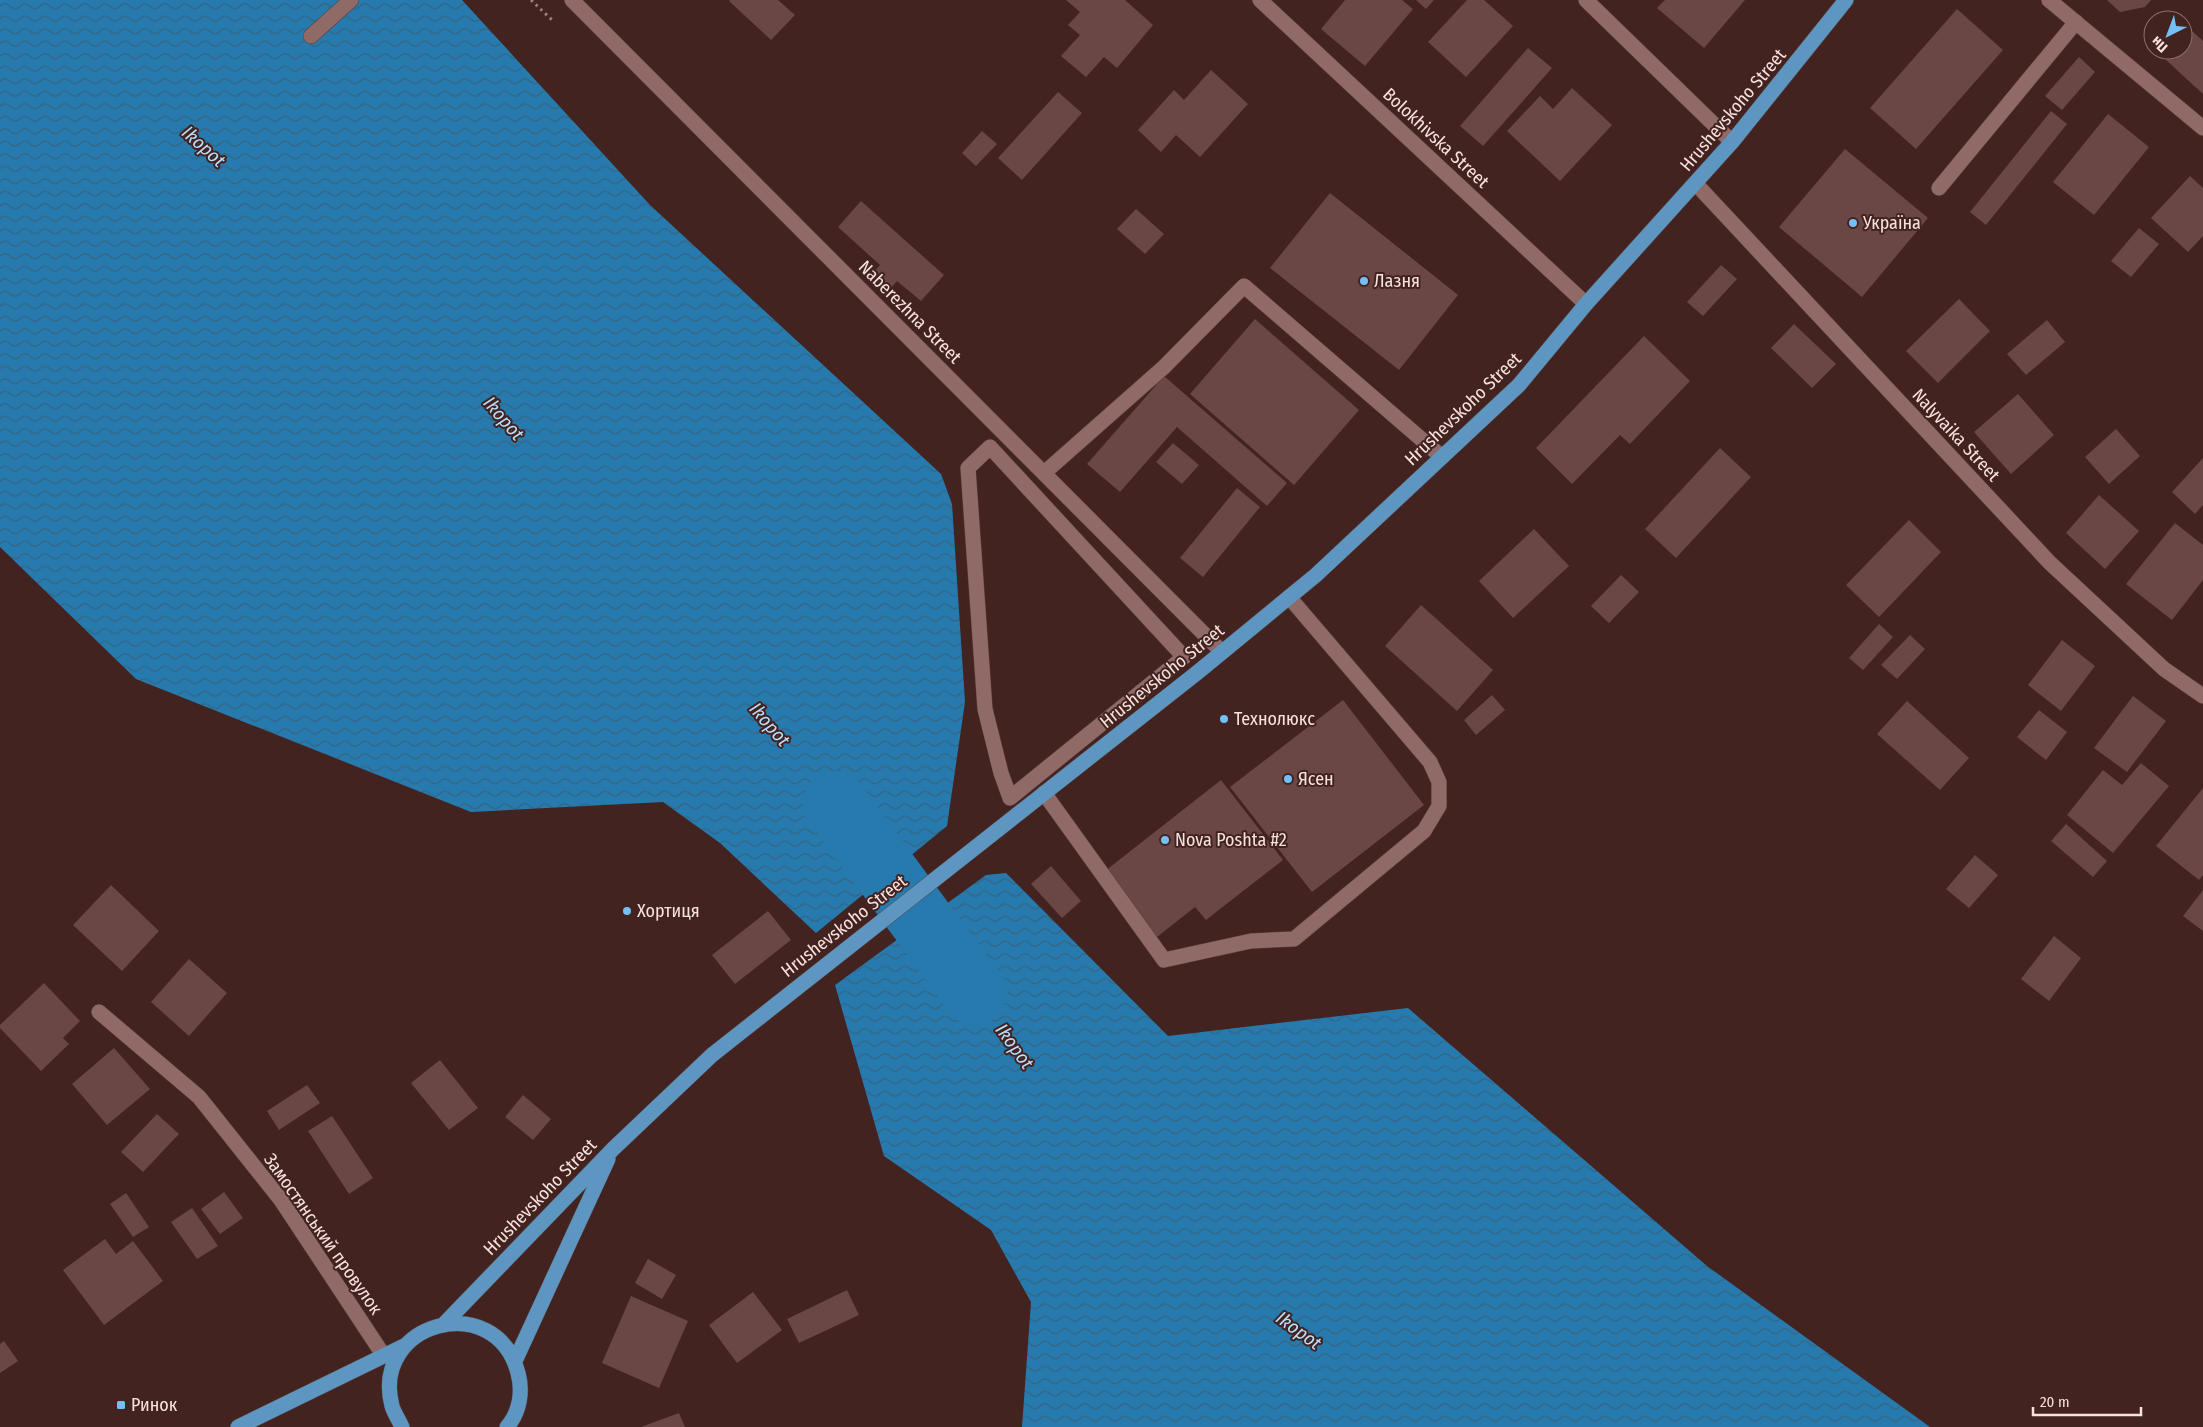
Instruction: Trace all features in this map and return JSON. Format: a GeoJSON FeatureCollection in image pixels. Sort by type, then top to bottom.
{"type":"FeatureCollection","features":[{"type":"Feature","properties":{"kind":"main road","name":"Hrushevskoho Street"},"geometry":{"type":"LineString","coordinates":[[445,1324],[613,1149],[712,1055],[1316,576],[1519,385],[1586,304],[1732,142],[1846,0]]}},
{"type":"Feature","properties":{"kind":"main road"},"geometry":{"type":"LineString","coordinates":[[515,1361],[613,1149]]}},
{"type":"Feature","properties":{"kind":"main road","name":"Hrushevskoho Street"},"geometry":{"type":"LineString","coordinates":[[238,1427],[406,1345],[423,1331],[445,1324],[466,1323],[486,1330],[503,1344],[515,1361],[521,1381],[520,1402],[512,1422],[507,1427]]}},
{"type":"Feature","properties":{"kind":"main road","name":"Hrushevskoho Street"},"geometry":{"type":"LineString","coordinates":[[402,1427],[392,1407],[390,1385],[395,1363],[406,1345]]}},
{"type":"Feature","properties":{"kind":"main road"},"geometry":{"type":"LineString","coordinates":[[520,1402],[524,1427]]}},
{"type":"Feature","properties":{"kind":"street"},"geometry":{"type":"LineString","coordinates":[[311,36],[351,0]]}},
{"type":"Feature","properties":{"kind":"street","name":"Naberezhna Street"},"geometry":{"type":"LineString","coordinates":[[572,0],[1222,652]]}},
{"type":"Feature","properties":{"kind":"street","name":"Bolokhivska Street"},"geometry":{"type":"LineString","coordinates":[[1260,0],[1586,304]]}},
{"type":"Feature","properties":{"kind":"street"},"geometry":{"type":"LineString","coordinates":[[1586,0],[1732,142]]}},
{"type":"Feature","properties":{"kind":"street"},"geometry":{"type":"LineString","coordinates":[[2049,0],[2203,128]]}},
{"type":"Feature","properties":{"kind":"street"},"geometry":{"type":"LineString","coordinates":[[1940,188],[2076,22]]}},
{"type":"Feature","properties":{"kind":"street","name":"Nalyvaika Street"},"geometry":{"type":"LineString","coordinates":[[1696,184],[2050,563],[2164,669],[2203,696]]}},
{"type":"Feature","properties":{"kind":"street"},"geometry":{"type":"LineString","coordinates":[[1044,473],[1164,367],[1244,286],[1442,457]]}},
{"type":"Feature","properties":{"kind":"street"},"geometry":{"type":"LineString","coordinates":[[990,447],[1184,656],[1010,798],[1000,773],[984,709],[968,468],[990,447]]}},
{"type":"Feature","properties":{"kind":"street"},"geometry":{"type":"LineString","coordinates":[[1044,793],[1164,960],[1251,941],[1294,939],[1424,831],[1439,806],[1439,782],[1430,762],[1289,597]]}},
{"type":"Feature","properties":{"kind":"street","name":"Замостянський провулок"},"geometry":{"type":"LineString","coordinates":[[99,1012],[199,1097],[281,1200],[384,1356]]}},
{"type":"Feature","properties":{"kind":"water"},"geometry":{"type":"Polygon","coordinates":[[[0,0],[462,0],[650,205],[941,474],[952,504],[965,702],[947,826],[816,933],[720,843],[663,802],[471,812],[136,679],[0,547],[0,0]]]}},
{"type":"Feature","properties":{"kind":"water"},"geometry":{"type":"Polygon","coordinates":[[[1006,873],[1168,1036],[1408,1008],[1707,1266],[1930,1427],[1022,1427],[1031,1302],[991,1230],[884,1156],[835,985],[986,875],[1006,873]]]}},
{"type":"Feature","properties":{"kind":"building"},"geometry":{"type":"Polygon","coordinates":[[[730,0],[778,0],[795,15],[771,40],[730,0]]]}},
{"type":"Feature","properties":{"kind":"building"},"geometry":{"type":"Polygon","coordinates":[[[1066,0],[1125,0],[1153,25],[1117,68],[1104,57],[1086,77],[1061,56],[1080,35],[1068,25],[1080,12],[1066,0]]]}},
{"type":"Feature","properties":{"kind":"building"},"geometry":{"type":"Polygon","coordinates":[[[1345,0],[1402,0],[1413,9],[1365,66],[1321,29],[1345,0]]]}},
{"type":"Feature","properties":{"kind":"building"},"geometry":{"type":"Polygon","coordinates":[[[1416,0],[1434,0],[1426,9],[1416,0]]]}},
{"type":"Feature","properties":{"kind":"building"},"geometry":{"type":"Polygon","coordinates":[[[1467,0],[1484,0],[1513,26],[1466,77],[1428,42],[1467,0]]]}},
{"type":"Feature","properties":{"kind":"building"},"geometry":{"type":"Polygon","coordinates":[[[1665,0],[1745,0],[1704,48],[1657,8],[1665,0]]]}},
{"type":"Feature","properties":{"kind":"building"},"geometry":{"type":"Polygon","coordinates":[[[2107,0],[2151,0],[2145,7],[2120,12],[2107,0]]]}},
{"type":"Feature","properties":{"kind":"building"},"geometry":{"type":"Polygon","coordinates":[[[1957,9],[2003,50],[1916,149],[1870,108],[1957,9]]]}},
{"type":"Feature","properties":{"kind":"building"},"geometry":{"type":"Polygon","coordinates":[[[2193,32],[2203,41],[2203,94],[2166,60],[2193,60],[2193,32]]]}},
{"type":"Feature","properties":{"kind":"building"},"geometry":{"type":"Polygon","coordinates":[[[1528,48],[1552,68],[1483,146],[1460,126],[1528,48]]]}},
{"type":"Feature","properties":{"kind":"building"},"geometry":{"type":"Polygon","coordinates":[[[2079,57],[2095,72],[2062,110],[2045,96],[2079,57]]]}},
{"type":"Feature","properties":{"kind":"building"},"geometry":{"type":"Polygon","coordinates":[[[1211,70],[1248,104],[1200,157],[1176,135],[1161,152],[1138,130],[1174,90],[1184,100],[1211,70]]]}},
{"type":"Feature","properties":{"kind":"building"},"geometry":{"type":"Polygon","coordinates":[[[1572,88],[1612,125],[1560,181],[1507,131],[1540,96],[1553,109],[1572,88]]]}},
{"type":"Feature","properties":{"kind":"building"},"geometry":{"type":"Polygon","coordinates":[[[1058,92],[1082,113],[1022,180],[998,158],[1058,92]]]}},
{"type":"Feature","properties":{"kind":"building"},"geometry":{"type":"Polygon","coordinates":[[[2051,111],[2067,124],[1986,225],[1970,212],[2051,111]]]}},
{"type":"Feature","properties":{"kind":"building"},"geometry":{"type":"Polygon","coordinates":[[[2108,114],[2149,147],[2094,215],[2053,182],[2108,114]]]}},
{"type":"Feature","properties":{"kind":"building"},"geometry":{"type":"Polygon","coordinates":[[[982,131],[997,144],[976,166],[962,153],[982,131]]]}},
{"type":"Feature","properties":{"kind":"building","name":"Україна"},"geometry":{"type":"Polygon","coordinates":[[[1845,149],[1928,218],[1862,297],[1779,227],[1845,149]]]}},
{"type":"Feature","properties":{"kind":"building"},"geometry":{"type":"Polygon","coordinates":[[[2190,176],[2203,188],[2203,236],[2188,252],[2151,218],[2190,176]]]}},
{"type":"Feature","properties":{"kind":"building","name":"Лазня"},"geometry":{"type":"Polygon","coordinates":[[[1330,193],[1458,295],[1399,370],[1270,268],[1330,193]]]}},
{"type":"Feature","properties":{"kind":"building"},"geometry":{"type":"Polygon","coordinates":[[[861,201],[944,275],[921,301],[897,281],[889,290],[872,274],[880,265],[838,227],[861,201]]]}},
{"type":"Feature","properties":{"kind":"building"},"geometry":{"type":"Polygon","coordinates":[[[1136,209],[1164,234],[1145,254],[1117,229],[1136,209]]]}},
{"type":"Feature","properties":{"kind":"building"},"geometry":{"type":"Polygon","coordinates":[[[2139,228],[2159,244],[2131,277],[2111,261],[2139,228]]]}},
{"type":"Feature","properties":{"kind":"building"},"geometry":{"type":"Polygon","coordinates":[[[1721,265],[1737,279],[1703,316],[1687,302],[1721,265]]]}},
{"type":"Feature","properties":{"kind":"building"},"geometry":{"type":"Polygon","coordinates":[[[1959,299],[1990,331],[1938,383],[1906,351],[1959,299]]]}},
{"type":"Feature","properties":{"kind":"building"},"geometry":{"type":"Polygon","coordinates":[[[1255,319],[1359,410],[1294,485],[1190,394],[1255,319]]]}},
{"type":"Feature","properties":{"kind":"building"},"geometry":{"type":"Polygon","coordinates":[[[2047,320],[2065,342],[2026,375],[2007,354],[2047,320]]]}},
{"type":"Feature","properties":{"kind":"building"},"geometry":{"type":"Polygon","coordinates":[[[1794,324],[1836,364],[1812,388],[1771,348],[1794,324]]]}},
{"type":"Feature","properties":{"kind":"building"},"geometry":{"type":"Polygon","coordinates":[[[1644,336],[1690,381],[1630,444],[1620,435],[1572,484],[1536,448],[1644,336]]]}},
{"type":"Feature","properties":{"kind":"building"},"geometry":{"type":"Polygon","coordinates":[[[1164,376],[1287,483],[1267,506],[1177,427],[1120,492],[1087,464],[1164,376]]]}},
{"type":"Feature","properties":{"kind":"building"},"geometry":{"type":"Polygon","coordinates":[[[2018,394],[2054,435],[2011,474],[1974,432],[2018,394]]]}},
{"type":"Feature","properties":{"kind":"building"},"geometry":{"type":"Polygon","coordinates":[[[2116,429],[2140,456],[2109,484],[2085,457],[2116,429]]]}},
{"type":"Feature","properties":{"kind":"building"},"geometry":{"type":"Polygon","coordinates":[[[1173,443],[1199,465],[1182,484],[1156,462],[1173,443]]]}},
{"type":"Feature","properties":{"kind":"building"},"geometry":{"type":"Polygon","coordinates":[[[1720,448],[1751,477],[1676,558],[1645,529],[1720,448]]]}},
{"type":"Feature","properties":{"kind":"building"},"geometry":{"type":"Polygon","coordinates":[[[2203,458],[2203,505],[2195,514],[2172,492],[2203,458]]]}},
{"type":"Feature","properties":{"kind":"building"},"geometry":{"type":"Polygon","coordinates":[[[1237,488],[1260,507],[1203,577],[1180,558],[1237,488]]]}},
{"type":"Feature","properties":{"kind":"building"},"geometry":{"type":"Polygon","coordinates":[[[2099,495],[2139,531],[2105,569],[2066,533],[2099,495]]]}},
{"type":"Feature","properties":{"kind":"building"},"geometry":{"type":"Polygon","coordinates":[[[1909,520],[1941,552],[1879,617],[1846,585],[1909,520]]]}},
{"type":"Feature","properties":{"kind":"building"},"geometry":{"type":"Polygon","coordinates":[[[2175,523],[2203,545],[2203,580],[2172,620],[2126,584],[2175,523]]]}},
{"type":"Feature","properties":{"kind":"building"},"geometry":{"type":"Polygon","coordinates":[[[1534,529],[1569,566],[1513,618],[1479,581],[1534,529]]]}},
{"type":"Feature","properties":{"kind":"building"},"geometry":{"type":"Polygon","coordinates":[[[1621,575],[1639,592],[1609,623],[1591,606],[1621,575]]]}},
{"type":"Feature","properties":{"kind":"building"},"geometry":{"type":"Polygon","coordinates":[[[1421,605],[1493,670],[1457,711],[1385,646],[1421,605]]]}},
{"type":"Feature","properties":{"kind":"building"},"geometry":{"type":"Polygon","coordinates":[[[1879,624],[1893,637],[1863,670],[1849,658],[1879,624]]]}},
{"type":"Feature","properties":{"kind":"building"},"geometry":{"type":"Polygon","coordinates":[[[1910,635],[1925,649],[1897,679],[1881,665],[1910,635]]]}},
{"type":"Feature","properties":{"kind":"building"},"geometry":{"type":"Polygon","coordinates":[[[2062,640],[2095,666],[2061,711],[2028,685],[2062,640]]]}},
{"type":"Feature","properties":{"kind":"building"},"geometry":{"type":"Polygon","coordinates":[[[1492,695],[1505,710],[1476,735],[1464,720],[1492,695]]]}},
{"type":"Feature","properties":{"kind":"building"},"geometry":{"type":"Polygon","coordinates":[[[2133,696],[2166,721],[2127,772],[2094,748],[2133,696]]]}},
{"type":"Feature","properties":{"kind":"building"},"geometry":{"type":"Polygon","coordinates":[[[1343,700],[1424,805],[1312,892],[1230,787],[1343,700]]]}},
{"type":"Feature","properties":{"kind":"building"},"geometry":{"type":"Polygon","coordinates":[[[1907,701],[1969,758],[1940,790],[1877,734],[1907,701]]]}},
{"type":"Feature","properties":{"kind":"building"},"geometry":{"type":"Polygon","coordinates":[[[2039,710],[2067,732],[2046,760],[2017,737],[2039,710]]]}},
{"type":"Feature","properties":{"kind":"building"},"geometry":{"type":"Polygon","coordinates":[[[2141,763],[2169,786],[2113,853],[2067,815],[2103,770],[2122,785],[2141,763]]]}},
{"type":"Feature","properties":{"kind":"building"},"geometry":{"type":"Polygon","coordinates":[[[1221,780],[1283,860],[1206,920],[1195,907],[1157,937],[1105,871],[1221,780]]]}},
{"type":"Feature","properties":{"kind":"building"},"geometry":{"type":"Polygon","coordinates":[[[2203,788],[2203,875],[2199,880],[2156,846],[2203,788]]]}},
{"type":"Feature","properties":{"kind":"building"},"geometry":{"type":"Polygon","coordinates":[[[2066,824],[2107,861],[2093,877],[2051,841],[2066,824]]]}},
{"type":"Feature","properties":{"kind":"building"},"geometry":{"type":"Polygon","coordinates":[[[1975,855],[1998,875],[1969,908],[1946,889],[1975,855]]]}},
{"type":"Feature","properties":{"kind":"building"},"geometry":{"type":"Polygon","coordinates":[[[1051,866],[1081,901],[1062,918],[1031,884],[1051,866]]]}},
{"type":"Feature","properties":{"kind":"building"},"geometry":{"type":"Polygon","coordinates":[[[111,885],[159,931],[122,971],[73,925],[111,885]]]}},
{"type":"Feature","properties":{"kind":"building"},"geometry":{"type":"Polygon","coordinates":[[[2203,890],[2203,931],[2183,916],[2203,890]]]}},
{"type":"Feature","properties":{"kind":"building","name":"Хортиця"},"geometry":{"type":"Polygon","coordinates":[[[768,911],[791,940],[735,984],[712,955],[768,911]]]}},
{"type":"Feature","properties":{"kind":"building"},"geometry":{"type":"Polygon","coordinates":[[[2054,936],[2081,958],[2049,1001],[2021,979],[2054,936]]]}},
{"type":"Feature","properties":{"kind":"building"},"geometry":{"type":"Polygon","coordinates":[[[189,959],[227,993],[189,1036],[151,1002],[189,959]]]}},
{"type":"Feature","properties":{"kind":"building"},"geometry":{"type":"Polygon","coordinates":[[[44,983],[80,1021],[63,1038],[69,1044],[41,1071],[0,1028],[0,1025],[44,983]]]}},
{"type":"Feature","properties":{"kind":"building"},"geometry":{"type":"Polygon","coordinates":[[[114,1048],[150,1089],[107,1125],[72,1084],[114,1048]]]}},
{"type":"Feature","properties":{"kind":"building"},"geometry":{"type":"Polygon","coordinates":[[[440,1060],[478,1108],[449,1130],[411,1083],[440,1060]]]}},
{"type":"Feature","properties":{"kind":"building"},"geometry":{"type":"Polygon","coordinates":[[[307,1085],[320,1103],[279,1130],[267,1111],[307,1085]]]}},
{"type":"Feature","properties":{"kind":"building"},"geometry":{"type":"Polygon","coordinates":[[[523,1095],[551,1119],[533,1140],[505,1117],[523,1095]]]}},
{"type":"Feature","properties":{"kind":"building"},"geometry":{"type":"Polygon","coordinates":[[[157,1114],[179,1134],[143,1172],[121,1152],[157,1114]]]}},
{"type":"Feature","properties":{"kind":"building"},"geometry":{"type":"Polygon","coordinates":[[[332,1116],[373,1178],[349,1194],[308,1131],[332,1116]]]}},
{"type":"Feature","properties":{"kind":"building"},"geometry":{"type":"Polygon","coordinates":[[[224,1192],[243,1218],[220,1234],[201,1209],[224,1192]]]}},
{"type":"Feature","properties":{"kind":"building"},"geometry":{"type":"Polygon","coordinates":[[[126,1193],[149,1227],[133,1237],[110,1204],[126,1193]]]}},
{"type":"Feature","properties":{"kind":"building"},"geometry":{"type":"Polygon","coordinates":[[[192,1208],[218,1246],[197,1259],[171,1222],[192,1208]]]}},
{"type":"Feature","properties":{"kind":"building"},"geometry":{"type":"Polygon","coordinates":[[[105,1239],[116,1254],[133,1241],[163,1281],[104,1325],[63,1270],[105,1239]]]}},
{"type":"Feature","properties":{"kind":"building"},"geometry":{"type":"Polygon","coordinates":[[[648,1259],[676,1275],[662,1299],[635,1283],[648,1259]]]}},
{"type":"Feature","properties":{"kind":"building"},"geometry":{"type":"Polygon","coordinates":[[[847,1290],[859,1315],[799,1343],[787,1319],[847,1290]]]}},
{"type":"Feature","properties":{"kind":"building"},"geometry":{"type":"Polygon","coordinates":[[[753,1292],[782,1330],[737,1363],[709,1325],[753,1292]]]}},
{"type":"Feature","properties":{"kind":"building"},"geometry":{"type":"Polygon","coordinates":[[[631,1296],[688,1321],[659,1388],[602,1363],[631,1296]]]}},
{"type":"Feature","properties":{"kind":"building"},"geometry":{"type":"Polygon","coordinates":[[[4,1341],[18,1361],[0,1373],[0,1344],[4,1341]]]}},
{"type":"Feature","properties":{"kind":"building"},"geometry":{"type":"Polygon","coordinates":[[[679,1413],[685,1427],[641,1427],[679,1413]]]}},
{"type":"Feature","properties":{"kind":"waterway","name":"Ikopot"},"geometry":{"type":"LineString","coordinates":[[835,803],[975,993]]}},
{"type":"Feature","properties":{"kind":"place","name":"Україна"},"geometry":{"type":"Point","coordinates":[1853,223]}},
{"type":"Feature","properties":{"kind":"place","name":"Лазня"},"geometry":{"type":"Point","coordinates":[1364,281]}},
{"type":"Feature","properties":{"kind":"place","name":"Технолюкс"},"geometry":{"type":"Point","coordinates":[1224,719]}},
{"type":"Feature","properties":{"kind":"place","name":"Ясен"},"geometry":{"type":"Point","coordinates":[1288,779]}},
{"type":"Feature","properties":{"kind":"place","name":"Nova Poshta #2"},"geometry":{"type":"Point","coordinates":[1165,840]}},
{"type":"Feature","properties":{"kind":"place","name":"Хортиця"},"geometry":{"type":"Point","coordinates":[627,911]}},
{"type":"Feature","properties":{"kind":"place","name":"Ринок"},"geometry":{"type":"Point","coordinates":[121,1405]}}]}
